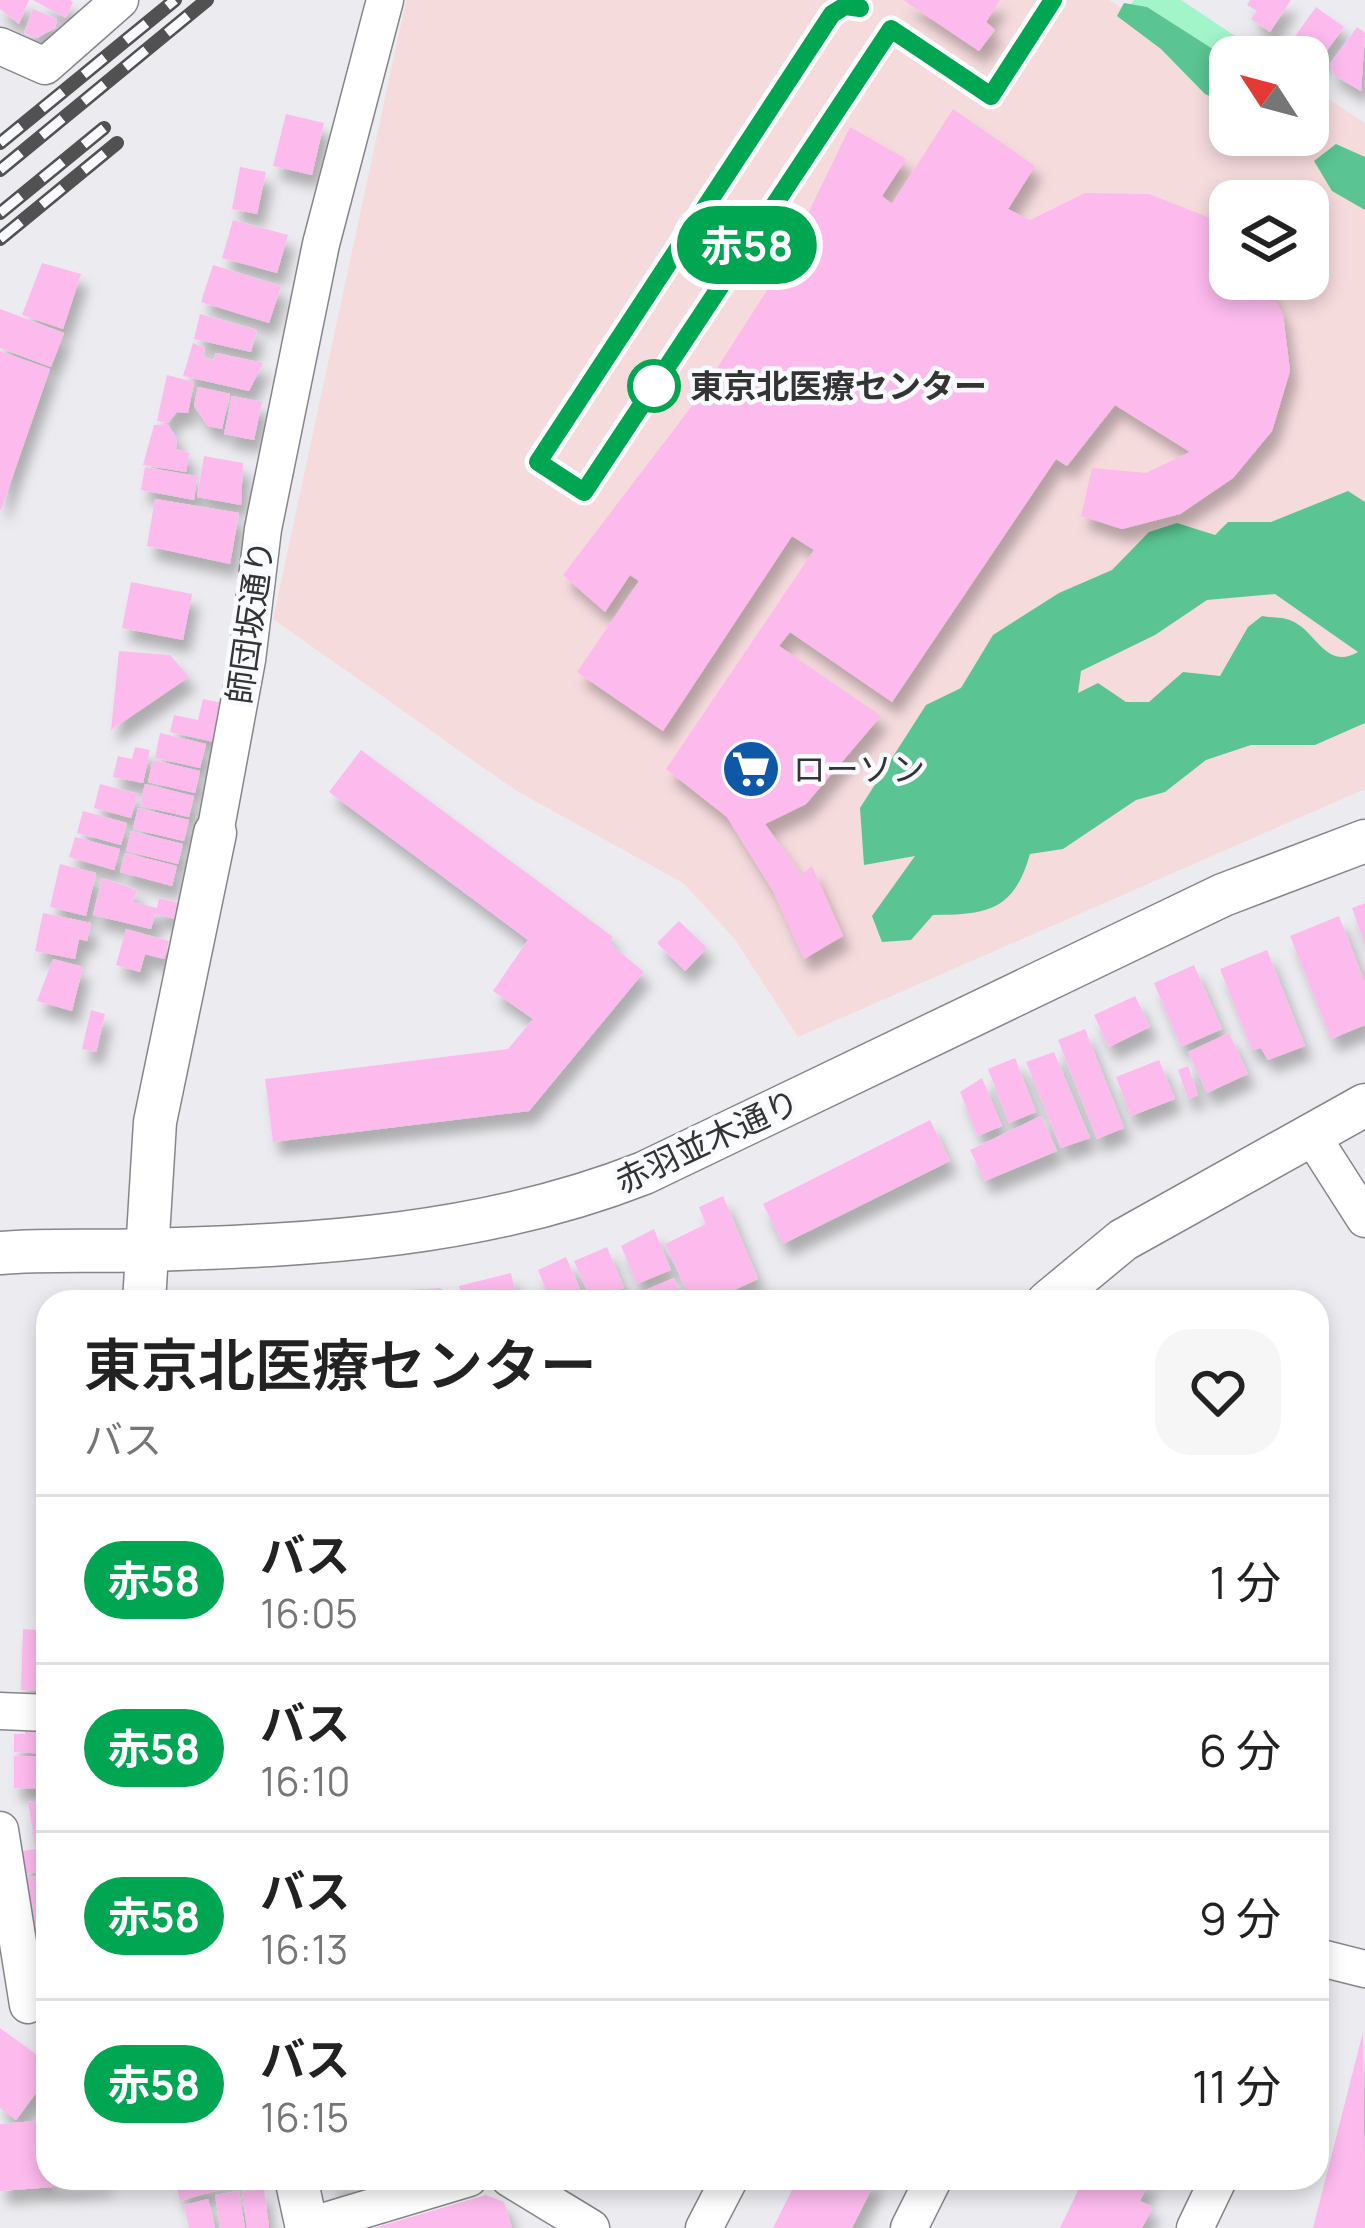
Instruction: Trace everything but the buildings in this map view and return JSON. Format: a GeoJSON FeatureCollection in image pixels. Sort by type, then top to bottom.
{"type":"FeatureCollection","features":[{"type":"Feature","properties":{"kind":"street"},"geometry":{"type":"LineString","coordinates":[[0,46],[45,66],[120,0]]}},
{"type":"Feature","properties":{"kind":"street","name":"師団坂通り"},"geometry":{"type":"LineString","coordinates":[[145,1290],[155,1122],[215,833],[281,441],[321,244],[385,0]]}},
{"type":"Feature","properties":{"kind":"street","name":"赤羽並木通り"},"geometry":{"type":"LineString","coordinates":[[0,1253],[374,1238],[512,1218],[572,1202],[644,1173],[1223,895],[1365,841]]}},
{"type":"Feature","properties":{"kind":"street"},"geometry":{"type":"LineString","coordinates":[[1063,1290],[1123,1240],[1365,1105]]}},
{"type":"Feature","properties":{"kind":"street"},"geometry":{"type":"LineString","coordinates":[[1310,1133],[1365,1219]]}},
{"type":"Feature","properties":{"kind":"street"},"geometry":{"type":"LineString","coordinates":[[0,1711],[36,1712]]}},
{"type":"Feature","properties":{"kind":"street"},"geometry":{"type":"LineString","coordinates":[[0,1830],[28,2005]]}},
{"type":"Feature","properties":{"kind":"street"},"geometry":{"type":"LineString","coordinates":[[1329,1965],[1365,1969]]}},
{"type":"Feature","properties":{"kind":"street"},"geometry":{"type":"LineString","coordinates":[[298,2190],[306,2228],[430,2190]]}},
{"type":"Feature","properties":{"kind":"street"},"geometry":{"type":"LineString","coordinates":[[529,2190],[591,2228]]}},
{"type":"Feature","properties":{"kind":"street"},"geometry":{"type":"LineString","coordinates":[[704,2228],[724,2190]]}},
{"type":"Feature","properties":{"kind":"street"},"geometry":{"type":"LineString","coordinates":[[909,2228],[928,2190]]}},
{"type":"Feature","properties":{"kind":"street"},"geometry":{"type":"LineString","coordinates":[[1195,2228],[1213,2190]]}},
{"type":"Feature","properties":{"kind":"shaded area","name":"東京北医療センター"},"geometry":{"type":"Polygon","coordinates":[[[406,0],[1109,0],[1209,64],[1209,156],[1329,156],[1329,99],[1365,123],[1365,789],[798,1037],[734,938],[683,883],[515,790],[273,619],[406,0]]]}},
{"type":"Feature","properties":{"kind":"green space"},"geometry":{"type":"Polygon","coordinates":[[[1134,0],[1181,0],[1235,36],[1209,36],[1209,58],[1129,7],[1134,0]]]}},
{"type":"Feature","properties":{"kind":"green space"},"geometry":{"type":"Polygon","coordinates":[[[1124,3],[1147,7],[1209,47],[1209,96],[1161,49],[1117,16],[1124,3]]]}},
{"type":"Feature","properties":{"kind":"green space"},"geometry":{"type":"Polygon","coordinates":[[[1336,144],[1365,157],[1365,210],[1332,191],[1314,161],[1329,156],[1336,144]]]}},
{"type":"Feature","properties":{"kind":"green space"},"geometry":{"type":"Polygon","coordinates":[[[1348,491],[1365,502],[1365,723],[1315,745],[1251,745],[1206,760],[1165,792],[1136,800],[1063,849],[1030,854],[1016,887],[996,906],[933,915],[911,940],[882,942],[872,916],[915,856],[864,865],[860,808],[926,705],[961,688],[993,635],[1059,593],[1112,570],[1149,532],[1177,523],[1215,535],[1228,522],[1271,522],[1348,491]],[[1275,594],[1207,600],[1155,635],[1081,671],[1078,693],[1098,683],[1126,702],[1149,702],[1183,672],[1220,676],[1248,627],[1262,616],[1292,621],[1338,657],[1358,652],[1275,594]]]}},
{"type":"Feature","properties":{"kind":"railway"},"geometry":{"type":"LineString","coordinates":[[0,143],[175,0]]}},
{"type":"Feature","properties":{"kind":"railway"},"geometry":{"type":"LineString","coordinates":[[0,170],[207,0]]}},
{"type":"Feature","properties":{"kind":"railway"},"geometry":{"type":"LineString","coordinates":[[0,213],[104,128]]}},
{"type":"Feature","properties":{"kind":"railway"},"geometry":{"type":"LineString","coordinates":[[0,239],[117,143]]}},
{"type":"Feature","properties":{"kind":"bus line","name":"赤58"},"geometry":{"type":"LineString","coordinates":[[860,8],[845,6],[832,14],[538,462],[584,492],[891,29],[991,96],[1053,0]]}},
{"type":"Feature","properties":{"kind":"place","name":"東京北医療センター"},"geometry":{"type":"Point","coordinates":[654,386]}},
{"type":"Feature","properties":{"kind":"place","name":"ローソン"},"geometry":{"type":"Point","coordinates":[751,769]}}]}
